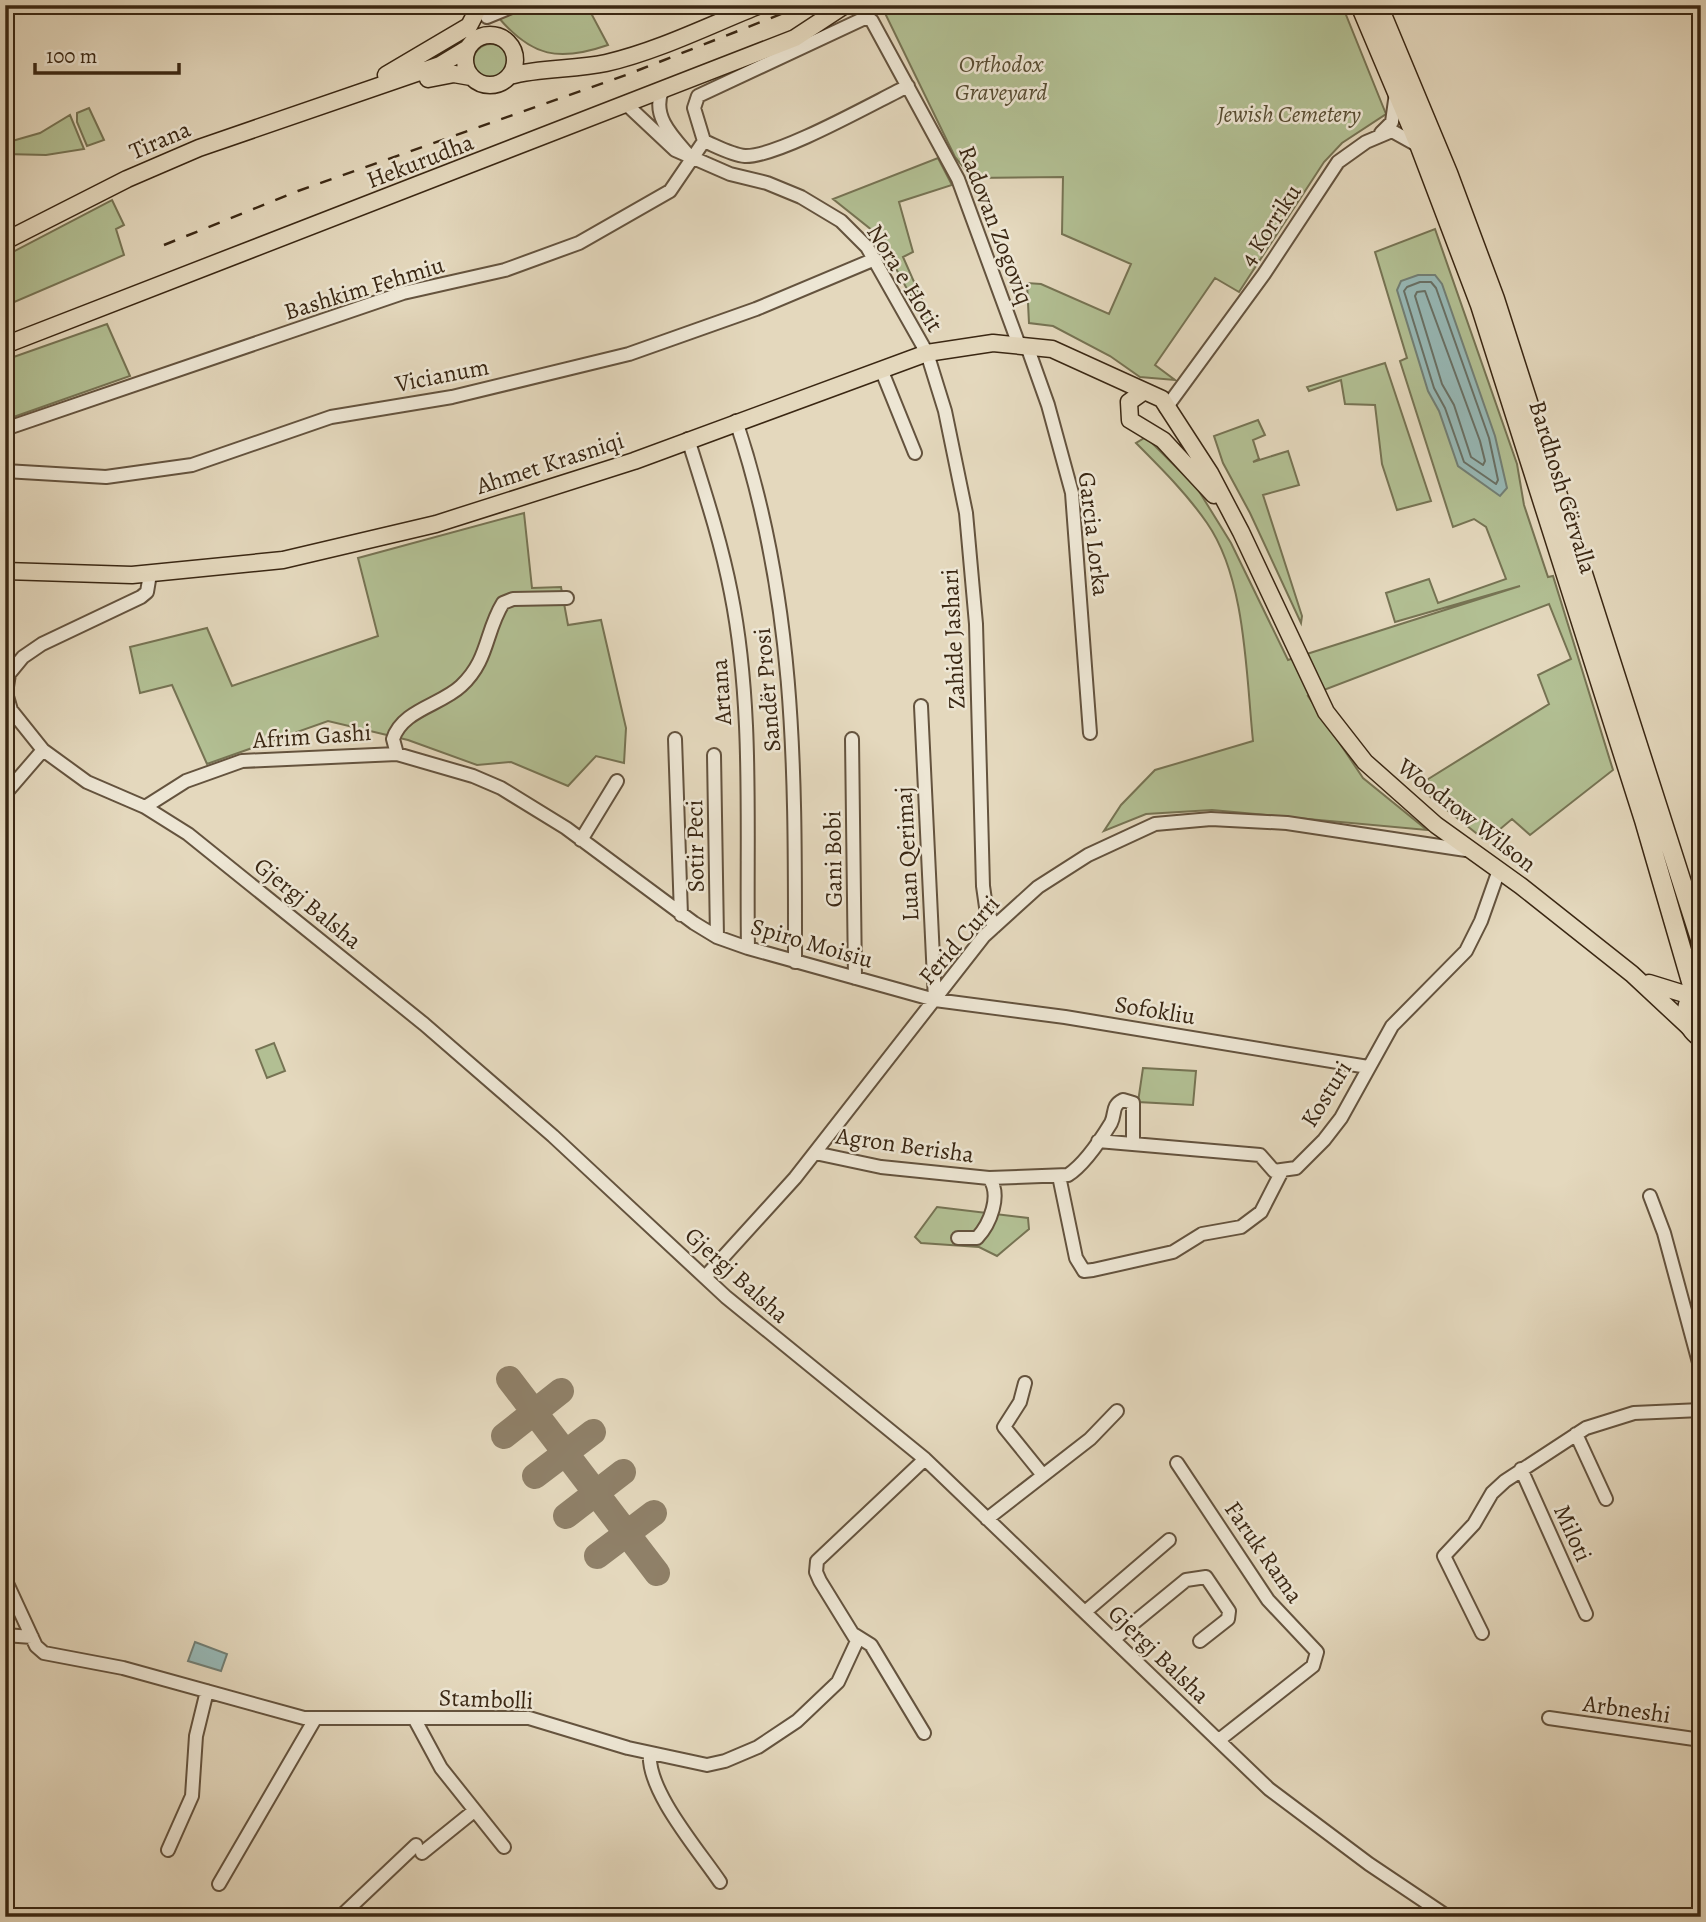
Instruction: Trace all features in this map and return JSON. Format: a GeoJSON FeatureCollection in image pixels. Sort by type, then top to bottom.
{"type":"FeatureCollection","features":[{"type":"Feature","properties":{"kind":"highway","name":"Bardhosh Gërvalla"},"geometry":{"type":"LineString","coordinates":[[1360,5],[1420,146],[1480,305],[1644,820],[1695,991],[1686,1012],[1696,1033]]}},
{"type":"Feature","properties":{"kind":"highway","name":"Bardhosh Gërvalla"},"geometry":{"type":"LineString","coordinates":[[1378,5],[1448,173],[1496,299],[1701,942]]}},
{"type":"Feature","properties":{"kind":"main road"},"geometry":{"type":"LineString","coordinates":[[509,76],[534,69],[620,59],[760,5]]}},
{"type":"Feature","properties":{"kind":"main road","name":"Hekurudha"},"geometry":{"type":"LineString","coordinates":[[5,345],[795,38],[845,5]]}},
{"type":"Feature","properties":{"kind":"main road"},"geometry":{"type":"LineString","coordinates":[[483,8],[501,38],[514,53],[570,66]]}},
{"type":"Feature","properties":{"kind":"main road"},"geometry":{"type":"LineString","coordinates":[[483,8],[465,63],[471,77],[486,85],[503,82],[514,69],[514,53]]}},
{"type":"Feature","properties":{"kind":"main road"},"geometry":{"type":"LineString","coordinates":[[340,99],[409,63],[461,31],[483,8]]}},
{"type":"Feature","properties":{"kind":"main road"},"geometry":{"type":"LineString","coordinates":[[470,45],[487,35],[501,38]]}},
{"type":"Feature","properties":{"kind":"main road","name":"Tirana"},"geometry":{"type":"LineString","coordinates":[[5,242],[176,157],[440,65],[470,45]]}},
{"type":"Feature","properties":{"kind":"main road","name":"Tirana"},"geometry":{"type":"LineString","coordinates":[[340,99],[443,75],[471,77]]}},
{"type":"Feature","properties":{"kind":"main road","name":"Ahmet Krasniqi"},"geometry":{"type":"LineString","coordinates":[[5,571],[72,575],[150,574],[263,564],[375,539],[436,524],[608,469],[881,369],[928,353],[970,344],[1023,345],[1065,353],[1162,399],[1166,409],[1196,450],[1232,515]]}},
{"type":"Feature","properties":{"kind":"main road","name":"Ahmet Krasniqi"},"geometry":{"type":"LineString","coordinates":[[1092,366],[1114,386],[1128,408]]}},
{"type":"Feature","properties":{"kind":"main road"},"geometry":{"type":"LineString","coordinates":[[1148,392],[1133,397],[1128,408],[1134,425],[1175,450],[1232,515]]}},
{"type":"Feature","properties":{"kind":"main road"},"geometry":{"type":"LineString","coordinates":[[1146,430],[1163,421],[1166,409]]}},
{"type":"Feature","properties":{"kind":"main road","name":"Woodrow Wilson"},"geometry":{"type":"LineString","coordinates":[[1232,515],[1312,687],[1344,738],[1385,783],[1632,974]]}},
{"type":"Feature","properties":{"kind":"main road"},"geometry":{"type":"LineString","coordinates":[[1632,974],[1660,989],[1695,991]]}},
{"type":"Feature","properties":{"kind":"main road"},"geometry":{"type":"LineString","coordinates":[[1632,974],[1696,1033]]}},
{"type":"Feature","properties":{"kind":"street"},"geometry":{"type":"LineString","coordinates":[[483,8],[516,5]]}},
{"type":"Feature","properties":{"kind":"street","name":"Radovan Zogoviq"},"geometry":{"type":"LineString","coordinates":[[704,141],[694,108],[698,96],[867,17],[877,26],[942,143],[1023,345]]}},
{"type":"Feature","properties":{"kind":"street"},"geometry":{"type":"LineString","coordinates":[[704,141],[740,155],[780,148],[908,86]]}},
{"type":"Feature","properties":{"kind":"street"},"geometry":{"type":"LineString","coordinates":[[1381,133],[1392,122],[1396,89]]}},
{"type":"Feature","properties":{"kind":"street"},"geometry":{"type":"LineString","coordinates":[[662,91],[659,107],[664,124],[694,160]]}},
{"type":"Feature","properties":{"kind":"street","name":"Nora e Hotit"},"geometry":{"type":"LineString","coordinates":[[626,104],[662,141],[694,160],[801,197],[841,221],[860,238],[875,259],[928,353]]}},
{"type":"Feature","properties":{"kind":"street"},"geometry":{"type":"LineString","coordinates":[[1381,133],[1398,132],[1420,146]]}},
{"type":"Feature","properties":{"kind":"street","name":"4 Korriku"},"geometry":{"type":"LineString","coordinates":[[1166,409],[1264,274],[1331,171],[1345,155],[1381,133]]}},
{"type":"Feature","properties":{"kind":"street","name":"Bashkim Fehmiu"},"geometry":{"type":"LineString","coordinates":[[5,429],[403,293],[505,270],[579,243],[670,191],[694,160],[704,141]]}},
{"type":"Feature","properties":{"kind":"street","name":"Vicianum"},"geometry":{"type":"LineString","coordinates":[[5,471],[106,477],[192,465],[341,415],[468,393],[629,354],[756,309],[875,259]]}},
{"type":"Feature","properties":{"kind":"street","name":"Garcia Lorka"},"geometry":{"type":"LineString","coordinates":[[1023,345],[1048,405],[1072,492],[1090,733]]}},
{"type":"Feature","properties":{"kind":"street","name":"Zahide Jashari"},"geometry":{"type":"LineString","coordinates":[[928,353],[945,411],[966,513],[976,624],[983,886],[994,927]]}},
{"type":"Feature","properties":{"kind":"street"},"geometry":{"type":"LineString","coordinates":[[881,369],[915,453]]}},
{"type":"Feature","properties":{"kind":"street"},"geometry":{"type":"LineString","coordinates":[[1148,392],[1180,389]]}},
{"type":"Feature","properties":{"kind":"street","name":"Sandër Prosi"},"geometry":{"type":"LineString","coordinates":[[736,421],[765,515],[786,641],[793,716],[794,962]]}},
{"type":"Feature","properties":{"kind":"street","name":"Artana"},"geometry":{"type":"LineString","coordinates":[[688,439],[713,520],[736,626],[746,752],[748,948]]}},
{"type":"Feature","properties":{"kind":"street","name":"Gjergj Balsha"},"geometry":{"type":"LineString","coordinates":[[150,574],[147,592],[141,597],[42,644],[23,657],[7,674],[6,699],[11,710],[43,750],[87,782],[145,807],[205,846],[455,1050],[726,1297],[925,1460],[1294,1808],[1369,1864],[1448,1917]]}},
{"type":"Feature","properties":{"kind":"street","name":"Afrim Gashi"},"geometry":{"type":"LineString","coordinates":[[145,807],[186,781],[242,761],[397,754],[393,739],[407,719],[451,695],[475,669],[486,653],[503,603],[513,599],[567,598]]}},
{"type":"Feature","properties":{"kind":"street","name":"Luan Qerimaj"},"geometry":{"type":"LineString","coordinates":[[921,706],[935,1000]]}},
{"type":"Feature","properties":{"kind":"street","name":"Gani Bobi"},"geometry":{"type":"LineString","coordinates":[[852,738],[855,978]]}},
{"type":"Feature","properties":{"kind":"street"},"geometry":{"type":"LineString","coordinates":[[675,739],[681,915]]}},
{"type":"Feature","properties":{"kind":"street"},"geometry":{"type":"LineString","coordinates":[[5,794],[43,750]]}},
{"type":"Feature","properties":{"kind":"street","name":"Spiro Moisiu"},"geometry":{"type":"LineString","coordinates":[[397,754],[487,781],[581,840],[681,915],[717,937],[794,962],[935,1000]]}},
{"type":"Feature","properties":{"kind":"street","name":"Sotir Peci"},"geometry":{"type":"LineString","coordinates":[[715,755],[717,937]]}},
{"type":"Feature","properties":{"kind":"street"},"geometry":{"type":"LineString","coordinates":[[581,840],[617,781]]}},
{"type":"Feature","properties":{"kind":"street","name":"Ferid Curri"},"geometry":{"type":"LineString","coordinates":[[706,1276],[815,1153],[994,927],[1038,887],[1088,855],[1140,829],[1170,822],[1211,819],[1287,823],[1431,843],[1473,852]]}},
{"type":"Feature","properties":{"kind":"street","name":"Kosturi"},"geometry":{"type":"LineString","coordinates":[[1282,1171],[1296,1168],[1324,1140],[1341,1118],[1392,1026],[1466,951],[1481,920],[1499,870]]}},
{"type":"Feature","properties":{"kind":"street","name":"Sofokliu"},"geometry":{"type":"LineString","coordinates":[[935,1000],[1065,1017],[1368,1067]]}},
{"type":"Feature","properties":{"kind":"street"},"geometry":{"type":"LineString","coordinates":[[1098,1141],[1133,1144],[1260,1154],[1274,1171],[1282,1171],[1261,1212],[1241,1227],[1202,1234],[1173,1252],[1084,1270],[1076,1258],[1059,1176],[1075,1171],[1113,1118],[1114,1106],[1123,1100],[1133,1103],[1133,1144]]}},
{"type":"Feature","properties":{"kind":"street","name":"Agron Berisha"},"geometry":{"type":"LineString","coordinates":[[815,1153],[869,1165],[989,1178],[1059,1176]]}},
{"type":"Feature","properties":{"kind":"street","name":"Agron Berisha"},"geometry":{"type":"LineString","coordinates":[[958,1238],[977,1238],[992,1215],[995,1192],[989,1178]]}},
{"type":"Feature","properties":{"kind":"street"},"geometry":{"type":"LineString","coordinates":[[1650,1196],[1668,1245],[1701,1370]]}},
{"type":"Feature","properties":{"kind":"street"},"geometry":{"type":"LineString","coordinates":[[1025,1382],[1020,1402],[1004,1427],[1042,1474]]}},
{"type":"Feature","properties":{"kind":"street"},"geometry":{"type":"LineString","coordinates":[[1482,1633],[1444,1556],[1474,1524],[1492,1493],[1521,1469],[1576,1434],[1616,1416],[1701,1410]]}},
{"type":"Feature","properties":{"kind":"street"},"geometry":{"type":"LineString","coordinates":[[986,1520],[1090,1439],[1117,1411]]}},
{"type":"Feature","properties":{"kind":"street"},"geometry":{"type":"LineString","coordinates":[[1576,1434],[1606,1499]]}},
{"type":"Feature","properties":{"kind":"street"},"geometry":{"type":"LineString","coordinates":[[924,1733],[871,1645],[855,1635],[816,1572],[817,1561],[925,1460]]}},
{"type":"Feature","properties":{"kind":"street","name":"Faruk Rama"},"geometry":{"type":"LineString","coordinates":[[1177,1463],[1268,1600],[1317,1651],[1313,1665],[1219,1740]]}},
{"type":"Feature","properties":{"kind":"street","name":"Miloti"},"geometry":{"type":"LineString","coordinates":[[1521,1469],[1586,1614]]}},
{"type":"Feature","properties":{"kind":"street"},"geometry":{"type":"LineString","coordinates":[[1085,1612],[1169,1540]]}},
{"type":"Feature","properties":{"kind":"street"},"geometry":{"type":"LineString","coordinates":[[1114,1639],[1186,1580],[1206,1577],[1229,1611],[1228,1619],[1200,1641]]}},
{"type":"Feature","properties":{"kind":"street","name":"Stambolli"},"geometry":{"type":"LineString","coordinates":[[5,1579],[38,1650],[44,1653],[106,1664],[292,1716],[315,1719],[529,1717],[650,1753],[707,1765],[725,1761],[758,1746],[797,1721],[838,1682],[856,1645],[855,1635]]}},
{"type":"Feature","properties":{"kind":"street"},"geometry":{"type":"LineString","coordinates":[[5,1636],[32,1637]]}},
{"type":"Feature","properties":{"kind":"street"},"geometry":{"type":"LineString","coordinates":[[168,1850],[192,1796],[198,1721],[207,1691]]}},
{"type":"Feature","properties":{"kind":"street"},"geometry":{"type":"LineString","coordinates":[[414,1718],[432,1755],[504,1847]]}},
{"type":"Feature","properties":{"kind":"street","name":"Arbneshi"},"geometry":{"type":"LineString","coordinates":[[1549,1718],[1701,1740]]}},
{"type":"Feature","properties":{"kind":"street"},"geometry":{"type":"LineString","coordinates":[[219,1884],[315,1719]]}},
{"type":"Feature","properties":{"kind":"street"},"geometry":{"type":"LineString","coordinates":[[650,1753],[650,1769],[667,1804],[720,1882]]}},
{"type":"Feature","properties":{"kind":"street"},"geometry":{"type":"LineString","coordinates":[[340,1917],[419,1849],[474,1811]]}},
{"type":"Feature","properties":{"kind":"green space"},"geometry":{"type":"Polygon","coordinates":[[[524,5],[611,5],[592,15],[608,45],[561,54],[535,48],[523,41],[498,17],[524,5]]]}},
{"type":"Feature","properties":{"kind":"green space"},"geometry":{"type":"Polygon","coordinates":[[[881,5],[1342,5],[1386,114],[1342,143],[1324,162],[1239,292],[1215,278],[1155,365],[1175,380],[1140,377],[1110,356],[1053,326],[1029,323],[1027,283],[1041,284],[1109,314],[1131,264],[1062,234],[1063,177],[972,178],[955,157],[881,5]]]}},
{"type":"Feature","properties":{"kind":"green space"},"geometry":{"type":"Polygon","coordinates":[[[491,44],[504,49],[509,62],[504,75],[491,80],[478,75],[473,62],[478,49],[491,44]]]}},
{"type":"Feature","properties":{"kind":"green space"},"geometry":{"type":"Polygon","coordinates":[[[89,108],[104,140],[87,146],[77,122],[77,113],[89,108]]]}},
{"type":"Feature","properties":{"kind":"green space"},"geometry":{"type":"Polygon","coordinates":[[[70,115],[84,149],[46,155],[5,154],[5,143],[40,133],[70,115]]]}},
{"type":"Feature","properties":{"kind":"green space"},"geometry":{"type":"Polygon","coordinates":[[[938,158],[952,185],[899,202],[913,252],[903,257],[934,327],[929,330],[878,235],[833,199],[938,158]]]}},
{"type":"Feature","properties":{"kind":"green space"},"geometry":{"type":"Polygon","coordinates":[[[112,200],[124,225],[116,229],[124,255],[5,306],[5,256],[112,200]]]}},
{"type":"Feature","properties":{"kind":"green space"},"geometry":{"type":"Polygon","coordinates":[[[1435,229],[1517,464],[1524,505],[1548,577],[1553,576],[1613,770],[1530,835],[1512,819],[1486,841],[1417,786],[1549,704],[1538,675],[1571,659],[1549,604],[1308,696],[1363,778],[1427,830],[1212,810],[1146,814],[1104,831],[1121,805],[1155,770],[1253,741],[1246,657],[1230,571],[1220,546],[1199,512],[1136,443],[1146,437],[1197,488],[1231,543],[1288,660],[1520,586],[1395,622],[1386,593],[1429,579],[1438,603],[1506,579],[1486,527],[1474,519],[1453,527],[1400,361],[1407,358],[1375,252],[1435,229]]]}},
{"type":"Feature","properties":{"kind":"green space"},"geometry":{"type":"Polygon","coordinates":[[[107,324],[130,376],[5,420],[5,360],[107,324]]]}},
{"type":"Feature","properties":{"kind":"green space"},"geometry":{"type":"Polygon","coordinates":[[[1385,363],[1431,501],[1397,510],[1382,464],[1375,405],[1345,404],[1341,380],[1309,391],[1307,387],[1385,363]]]}},
{"type":"Feature","properties":{"kind":"green space"},"geometry":{"type":"Polygon","coordinates":[[[1258,420],[1265,435],[1253,440],[1259,459],[1253,462],[1288,451],[1299,485],[1263,495],[1302,616],[1301,623],[1250,513],[1223,463],[1214,436],[1258,420]]]}},
{"type":"Feature","properties":{"kind":"green space"},"geometry":{"type":"Polygon","coordinates":[[[524,513],[532,588],[561,587],[568,625],[601,620],[626,728],[624,763],[596,756],[568,786],[511,762],[477,765],[408,740],[328,721],[207,764],[172,685],[140,693],[130,647],[207,628],[232,686],[378,636],[358,558],[524,513]]]}},
{"type":"Feature","properties":{"kind":"green space"},"geometry":{"type":"Polygon","coordinates":[[[274,1043],[285,1071],[267,1078],[256,1050],[274,1043]]]}},
{"type":"Feature","properties":{"kind":"green space"},"geometry":{"type":"Polygon","coordinates":[[[1143,1068],[1196,1071],[1193,1105],[1138,1102],[1143,1068]]]}},
{"type":"Feature","properties":{"kind":"green space"},"geometry":{"type":"Polygon","coordinates":[[[937,1207],[1028,1218],[1029,1229],[997,1256],[979,1247],[921,1243],[915,1237],[937,1207]]]}},
{"type":"Feature","properties":{"kind":"water"},"geometry":{"type":"Polygon","coordinates":[[[1418,275],[1435,275],[1442,284],[1495,436],[1507,488],[1500,496],[1458,466],[1439,411],[1428,391],[1397,290],[1401,281],[1418,275]]]}},
{"type":"Feature","properties":{"kind":"water"},"geometry":{"type":"Polygon","coordinates":[[[195,1642],[227,1654],[221,1671],[188,1661],[195,1642]]]}},
{"type":"Feature","properties":{"kind":"taxiway"},"geometry":{"type":"LineString","coordinates":[[509,1379],[657,1573]]}},
{"type":"Feature","properties":{"kind":"taxiway"},"geometry":{"type":"LineString","coordinates":[[504,1436],[561,1391]]}},
{"type":"Feature","properties":{"kind":"taxiway"},"geometry":{"type":"LineString","coordinates":[[535,1476],[593,1432]]}},
{"type":"Feature","properties":{"kind":"taxiway"},"geometry":{"type":"LineString","coordinates":[[566,1516],[623,1472]]}},
{"type":"Feature","properties":{"kind":"taxiway"},"geometry":{"type":"LineString","coordinates":[[597,1556],[654,1513]]}},
{"type":"Feature","properties":{"kind":"railway"},"geometry":{"type":"LineString","coordinates":[[164,245],[298,191],[626,75],[804,5]]}},
{"type":"Feature","properties":{"kind":"park label","name":"Orthodox Graveyard"},"geometry":{"type":"Point","coordinates":[1001,78]}},
{"type":"Feature","properties":{"kind":"park label","name":"Jewish Cemetery"},"geometry":{"type":"Point","coordinates":[1289,114]}}]}
